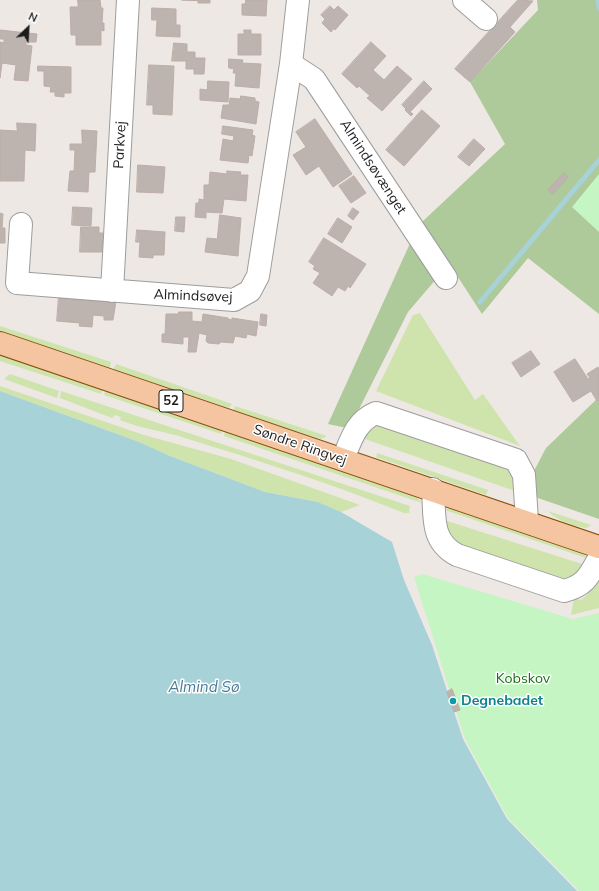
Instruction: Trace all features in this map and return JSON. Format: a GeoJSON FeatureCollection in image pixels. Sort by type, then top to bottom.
{"type":"FeatureCollection","features":[{"type":"Feature","properties":{"kind":"main road","name":"Søndre Ringvej"},"geometry":{"type":"LineString","coordinates":[[0,343],[528,521],[599,547]]}},
{"type":"Feature","properties":{"kind":"street","name":"Parkvej"},"geometry":{"type":"LineString","coordinates":[[112,291],[128,0]]}},
{"type":"Feature","properties":{"kind":"street","name":"Almindsøvej"},"geometry":{"type":"LineString","coordinates":[[21,224],[17,283],[234,300],[250,291],[258,276],[292,64],[298,0]]}},
{"type":"Feature","properties":{"kind":"street"},"geometry":{"type":"LineString","coordinates":[[464,0],[486,19]]}},
{"type":"Feature","properties":{"kind":"street","name":"Almindsøvænget"},"geometry":{"type":"LineString","coordinates":[[292,64],[314,79],[446,278]]}},
{"type":"Feature","properties":{"kind":"street"},"geometry":{"type":"LineString","coordinates":[[343,459],[356,428],[367,417],[376,413],[516,460],[524,475],[528,521]]}},
{"type":"Feature","properties":{"kind":"street"},"geometry":{"type":"LineString","coordinates":[[433,489],[435,528],[446,549],[457,555],[564,591],[577,587],[585,581],[599,558]]}},
{"type":"Feature","properties":{"kind":"green space"},"geometry":{"type":"Polygon","coordinates":[[[537,0],[599,0],[599,314],[528,258],[482,314],[422,222],[505,144],[470,82],[538,10],[537,0]]]}},
{"type":"Feature","properties":{"kind":"green space"},"geometry":{"type":"Polygon","coordinates":[[[599,174],[599,232],[572,207],[599,174]]]}},
{"type":"Feature","properties":{"kind":"green space"},"geometry":{"type":"Polygon","coordinates":[[[412,239],[437,278],[408,312],[357,413],[347,428],[328,424],[412,239]]]}},
{"type":"Feature","properties":{"kind":"green space"},"geometry":{"type":"Polygon","coordinates":[[[420,313],[475,400],[483,394],[520,446],[376,391],[413,315],[420,313]]]}},
{"type":"Feature","properties":{"kind":"green space"},"geometry":{"type":"Polygon","coordinates":[[[0,326],[111,362],[110,368],[0,332],[0,326]]]}},
{"type":"Feature","properties":{"kind":"green space"},"geometry":{"type":"Polygon","coordinates":[[[0,354],[103,388],[101,394],[0,361],[0,354]]]}},
{"type":"Feature","properties":{"kind":"green space"},"geometry":{"type":"Polygon","coordinates":[[[116,364],[232,404],[229,408],[113,370],[116,364]]]}},
{"type":"Feature","properties":{"kind":"green space"},"geometry":{"type":"Polygon","coordinates":[[[10,374],[59,391],[57,398],[4,379],[10,374]]]}},
{"type":"Feature","properties":{"kind":"green space"},"geometry":{"type":"Polygon","coordinates":[[[0,386],[144,435],[231,459],[360,505],[341,512],[318,502],[265,492],[170,456],[139,442],[0,391],[0,386]]]}},
{"type":"Feature","properties":{"kind":"green space"},"geometry":{"type":"Polygon","coordinates":[[[106,389],[222,430],[221,434],[104,395],[106,389]]]}},
{"type":"Feature","properties":{"kind":"green space"},"geometry":{"type":"Polygon","coordinates":[[[61,391],[410,506],[409,513],[404,513],[377,502],[240,455],[128,423],[120,420],[121,417],[115,415],[112,418],[60,398],[61,391]]]}},
{"type":"Feature","properties":{"kind":"green space"},"geometry":{"type":"Polygon","coordinates":[[[599,397],[599,519],[535,497],[534,471],[546,448],[599,397]]]}},
{"type":"Feature","properties":{"kind":"green space"},"geometry":{"type":"Polygon","coordinates":[[[235,406],[327,436],[321,439],[233,411],[235,406]]]}},
{"type":"Feature","properties":{"kind":"green space"},"geometry":{"type":"Polygon","coordinates":[[[383,424],[507,468],[514,475],[515,491],[359,437],[369,430],[383,424]]]}},
{"type":"Feature","properties":{"kind":"green space"},"geometry":{"type":"Polygon","coordinates":[[[225,430],[414,494],[422,503],[224,436],[225,430]]]}},
{"type":"Feature","properties":{"kind":"green space"},"geometry":{"type":"Polygon","coordinates":[[[377,453],[488,490],[486,495],[376,457],[377,453]]]}},
{"type":"Feature","properties":{"kind":"green space"},"geometry":{"type":"Polygon","coordinates":[[[451,507],[583,551],[586,558],[445,510],[451,507]]]}},
{"type":"Feature","properties":{"kind":"green space"},"geometry":{"type":"Polygon","coordinates":[[[548,511],[591,525],[586,528],[576,526],[556,518],[548,511]]]}},
{"type":"Feature","properties":{"kind":"green space"},"geometry":{"type":"Polygon","coordinates":[[[444,520],[582,564],[578,572],[570,578],[558,579],[454,544],[448,538],[444,520]]]}},
{"type":"Feature","properties":{"kind":"green space"},"geometry":{"type":"Polygon","coordinates":[[[599,572],[599,608],[571,615],[574,598],[581,600],[586,596],[599,572]]]}},
{"type":"Feature","properties":{"kind":"green space","name":"Kobskov"},"geometry":{"type":"Polygon","coordinates":[[[422,574],[573,619],[599,613],[599,891],[579,891],[508,818],[465,739],[414,577],[422,574]]]}},
{"type":"Feature","properties":{"kind":"water","name":"Almind Sø"},"geometry":{"type":"Polygon","coordinates":[[[0,391],[139,442],[170,456],[265,492],[318,502],[341,512],[392,542],[404,580],[432,645],[463,739],[507,819],[577,891],[0,891],[0,391]]]}},
{"type":"Feature","properties":{"kind":"building"},"geometry":{"type":"Polygon","coordinates":[[[78,0],[100,0],[101,8],[103,8],[102,23],[104,23],[104,31],[101,30],[101,45],[76,45],[76,35],[71,35],[70,7],[78,7],[78,0]]]}},
{"type":"Feature","properties":{"kind":"building"},"geometry":{"type":"Polygon","coordinates":[[[182,0],[210,0],[210,3],[198,3],[198,1],[182,0]]]}},
{"type":"Feature","properties":{"kind":"building"},"geometry":{"type":"Polygon","coordinates":[[[246,0],[267,0],[266,16],[242,15],[242,4],[245,4],[246,0]]]}},
{"type":"Feature","properties":{"kind":"building"},"geometry":{"type":"Polygon","coordinates":[[[518,0],[533,1],[510,27],[515,32],[470,82],[455,69],[518,0]]]}},
{"type":"Feature","properties":{"kind":"building"},"geometry":{"type":"Polygon","coordinates":[[[330,6],[334,10],[338,6],[348,15],[335,30],[334,28],[331,32],[322,23],[325,19],[321,15],[330,6]]]}},
{"type":"Feature","properties":{"kind":"building"},"geometry":{"type":"Polygon","coordinates":[[[152,8],[176,9],[176,25],[180,25],[180,37],[156,36],[157,20],[152,20],[152,8]]]}},
{"type":"Feature","properties":{"kind":"building"},"geometry":{"type":"Polygon","coordinates":[[[0,30],[37,34],[36,42],[26,42],[26,45],[32,46],[28,81],[14,80],[16,65],[2,63],[0,78],[0,42],[4,43],[4,39],[0,39],[0,30]]]}},
{"type":"Feature","properties":{"kind":"building"},"geometry":{"type":"Polygon","coordinates":[[[244,30],[251,30],[251,34],[261,34],[261,55],[238,55],[238,34],[244,34],[244,30]]]}},
{"type":"Feature","properties":{"kind":"building"},"geometry":{"type":"Polygon","coordinates":[[[371,42],[386,56],[373,70],[384,80],[397,66],[412,79],[382,111],[367,98],[370,96],[359,86],[357,88],[342,74],[371,42]]]}},
{"type":"Feature","properties":{"kind":"building"},"geometry":{"type":"Polygon","coordinates":[[[174,43],[187,44],[187,52],[195,52],[195,58],[205,58],[204,74],[194,74],[194,69],[186,69],[186,61],[172,61],[174,43]]]}},
{"type":"Feature","properties":{"kind":"building"},"geometry":{"type":"Polygon","coordinates":[[[229,59],[243,60],[242,63],[261,64],[259,88],[235,86],[236,73],[233,73],[234,69],[229,68],[229,59]]]}},
{"type":"Feature","properties":{"kind":"building"},"geometry":{"type":"Polygon","coordinates":[[[149,65],[174,66],[172,115],[153,114],[153,105],[147,105],[149,65]]]}},
{"type":"Feature","properties":{"kind":"building"},"geometry":{"type":"Polygon","coordinates":[[[38,66],[71,67],[71,93],[64,93],[64,97],[55,96],[55,92],[50,92],[51,87],[44,86],[44,71],[38,71],[38,66]]]}},
{"type":"Feature","properties":{"kind":"building"},"geometry":{"type":"Polygon","coordinates":[[[208,81],[229,82],[228,102],[200,100],[200,89],[207,90],[208,81]]]}},
{"type":"Feature","properties":{"kind":"building"},"geometry":{"type":"Polygon","coordinates":[[[424,81],[432,89],[410,112],[413,114],[411,116],[402,105],[424,81]]]}},
{"type":"Feature","properties":{"kind":"building"},"geometry":{"type":"Polygon","coordinates":[[[241,96],[255,98],[255,101],[259,102],[256,124],[221,118],[223,105],[229,105],[230,98],[240,99],[241,96]]]}},
{"type":"Feature","properties":{"kind":"building"},"geometry":{"type":"Polygon","coordinates":[[[422,110],[440,126],[404,166],[386,150],[422,110]]]}},
{"type":"Feature","properties":{"kind":"building"},"geometry":{"type":"Polygon","coordinates":[[[315,119],[352,174],[333,187],[319,166],[306,175],[293,155],[306,147],[296,132],[315,119]]]}},
{"type":"Feature","properties":{"kind":"building"},"geometry":{"type":"Polygon","coordinates":[[[17,123],[36,124],[35,151],[25,150],[24,181],[0,181],[0,130],[17,131],[17,123]]]}},
{"type":"Feature","properties":{"kind":"building"},"geometry":{"type":"Polygon","coordinates":[[[223,126],[253,130],[252,135],[255,136],[252,156],[249,155],[248,163],[220,160],[223,139],[233,141],[234,136],[222,134],[223,126]]]}},
{"type":"Feature","properties":{"kind":"building"},"geometry":{"type":"Polygon","coordinates":[[[82,130],[97,131],[95,172],[89,172],[88,192],[68,191],[70,171],[74,171],[75,150],[70,150],[70,144],[82,144],[82,130]]]}},
{"type":"Feature","properties":{"kind":"building"},"geometry":{"type":"Polygon","coordinates":[[[474,139],[485,149],[469,166],[458,157],[474,139]]]}},
{"type":"Feature","properties":{"kind":"building"},"geometry":{"type":"Polygon","coordinates":[[[138,165],[165,167],[163,193],[137,192],[138,165]]]}},
{"type":"Feature","properties":{"kind":"building"},"geometry":{"type":"Polygon","coordinates":[[[227,171],[241,172],[240,175],[248,175],[246,201],[224,199],[222,213],[206,212],[206,218],[195,217],[196,203],[199,203],[199,199],[204,200],[204,185],[209,185],[210,172],[227,174],[227,171]]]}},
{"type":"Feature","properties":{"kind":"building"},"geometry":{"type":"Polygon","coordinates":[[[564,173],[568,177],[553,194],[548,190],[564,173]]]}},
{"type":"Feature","properties":{"kind":"building"},"geometry":{"type":"Polygon","coordinates":[[[354,176],[366,193],[351,203],[339,186],[354,176]]]}},
{"type":"Feature","properties":{"kind":"building"},"geometry":{"type":"Polygon","coordinates":[[[73,207],[92,208],[91,226],[72,225],[73,207]]]}},
{"type":"Feature","properties":{"kind":"building"},"geometry":{"type":"Polygon","coordinates":[[[353,208],[359,212],[353,220],[348,216],[353,208]]]}},
{"type":"Feature","properties":{"kind":"building"},"geometry":{"type":"Polygon","coordinates":[[[0,213],[3,214],[2,228],[5,228],[5,243],[0,243],[0,213]]]}},
{"type":"Feature","properties":{"kind":"building"},"geometry":{"type":"Polygon","coordinates":[[[220,215],[241,218],[238,256],[205,252],[207,238],[217,239],[220,215]]]}},
{"type":"Feature","properties":{"kind":"building"},"geometry":{"type":"Polygon","coordinates":[[[176,217],[185,217],[184,232],[175,231],[176,217]]]}},
{"type":"Feature","properties":{"kind":"building"},"geometry":{"type":"Polygon","coordinates":[[[338,218],[352,227],[342,243],[328,234],[338,218]]]}},
{"type":"Feature","properties":{"kind":"building"},"geometry":{"type":"Polygon","coordinates":[[[81,227],[99,227],[99,233],[103,233],[102,252],[80,252],[81,227]]]}},
{"type":"Feature","properties":{"kind":"building"},"geometry":{"type":"Polygon","coordinates":[[[137,230],[165,232],[164,255],[153,255],[153,258],[139,257],[140,242],[136,242],[137,230]]]}},
{"type":"Feature","properties":{"kind":"building"},"geometry":{"type":"Polygon","coordinates":[[[324,238],[366,264],[350,288],[348,286],[345,291],[338,287],[332,296],[313,283],[320,273],[313,269],[315,266],[309,262],[324,238]]]}},
{"type":"Feature","properties":{"kind":"building"},"geometry":{"type":"Polygon","coordinates":[[[59,296],[116,301],[113,320],[104,320],[104,316],[93,315],[92,327],[79,326],[80,323],[57,321],[59,296]]]}},
{"type":"Feature","properties":{"kind":"building"},"geometry":{"type":"Polygon","coordinates":[[[179,312],[192,312],[192,321],[202,322],[203,314],[232,320],[232,318],[258,322],[256,336],[247,334],[246,338],[235,336],[233,343],[221,342],[219,344],[208,343],[206,341],[207,335],[199,333],[196,352],[188,352],[189,337],[183,337],[183,344],[162,342],[162,334],[165,334],[166,314],[178,314],[179,312]]]}},
{"type":"Feature","properties":{"kind":"building"},"geometry":{"type":"Polygon","coordinates":[[[261,314],[267,315],[266,326],[260,325],[261,314]]]}},
{"type":"Feature","properties":{"kind":"building"},"geometry":{"type":"Polygon","coordinates":[[[531,351],[540,364],[521,377],[512,363],[531,351]]]}},
{"type":"Feature","properties":{"kind":"building"},"geometry":{"type":"Polygon","coordinates":[[[575,359],[588,379],[590,378],[587,374],[598,367],[599,400],[597,401],[591,391],[573,402],[554,372],[575,359]]]}},
{"type":"Feature","properties":{"kind":"building","name":"Degnebadet"},"geometry":{"type":"Polygon","coordinates":[[[452,689],[460,710],[454,712],[447,692],[452,689]]]}},
{"type":"Feature","properties":{"kind":"waterway"},"geometry":{"type":"LineString","coordinates":[[598,0],[599,8]]}},
{"type":"Feature","properties":{"kind":"waterway"},"geometry":{"type":"LineString","coordinates":[[480,302],[599,160]]}},
{"type":"Feature","properties":{"kind":"place","name":"Degnebadet"},"geometry":{"type":"Point","coordinates":[453,701]}}]}
